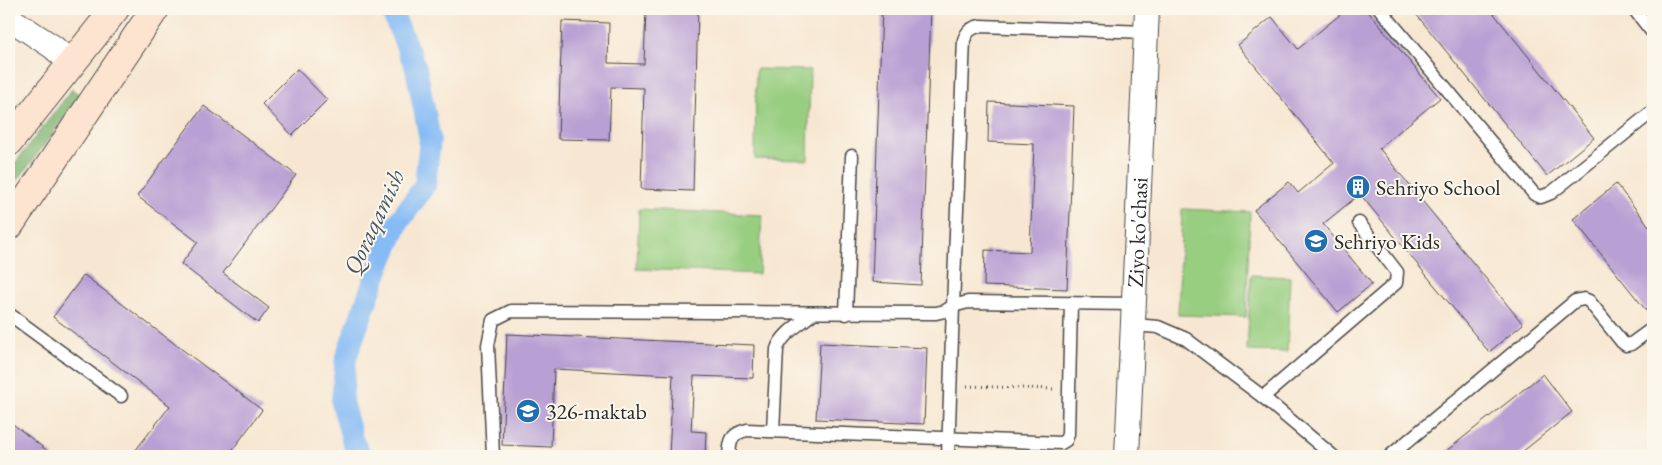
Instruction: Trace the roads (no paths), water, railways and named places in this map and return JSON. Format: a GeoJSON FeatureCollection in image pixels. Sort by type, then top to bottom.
{"type":"FeatureCollection","features":[{"type":"Feature","properties":{"kind":"main road"},"geometry":{"type":"LineString","coordinates":[[9,142],[115,9]]}},
{"type":"Feature","properties":{"kind":"main road"},"geometry":{"type":"LineString","coordinates":[[9,226],[155,9]]}},
{"type":"Feature","properties":{"kind":"street"},"geometry":{"type":"LineString","coordinates":[[9,18],[53,47],[72,64]]}},
{"type":"Feature","properties":{"kind":"street","name":"Ziyo ko'chasi"},"geometry":{"type":"LineString","coordinates":[[1128,456],[1146,20]]}},
{"type":"Feature","properties":{"kind":"lane"},"geometry":{"type":"LineString","coordinates":[[1380,9],[1534,194],[1542,197],[1551,193],[1653,111]]}},
{"type":"Feature","properties":{"kind":"lane"},"geometry":{"type":"LineString","coordinates":[[1634,9],[1653,33]]}},
{"type":"Feature","properties":{"kind":"lane"},"geometry":{"type":"LineString","coordinates":[[948,456],[964,40],[966,33],[972,28],[980,26],[1146,20]]}},
{"type":"Feature","properties":{"kind":"lane"},"geometry":{"type":"LineString","coordinates":[[846,314],[852,156]]}},
{"type":"Feature","properties":{"kind":"lane"},"geometry":{"type":"LineString","coordinates":[[1263,397],[1396,283],[1397,272],[1359,223]]}},
{"type":"Feature","properties":{"kind":"lane"},"geometry":{"type":"LineString","coordinates":[[1390,456],[1575,301],[1584,299],[1589,302],[1626,345],[1631,344],[1653,328]]}},
{"type":"Feature","properties":{"kind":"lane"},"geometry":{"type":"LineString","coordinates":[[493,456],[488,345],[493,320],[510,311],[812,314],[936,313],[968,302],[1071,303],[1134,314],[1186,339],[1263,397],[1333,456]]}},
{"type":"Feature","properties":{"kind":"lane"},"geometry":{"type":"LineString","coordinates":[[729,456],[732,437],[738,432],[747,430],[1061,443],[1066,440],[1068,434],[1071,303]]}},
{"type":"Feature","properties":{"kind":"lane"},"geometry":{"type":"LineString","coordinates":[[9,314],[121,396]]}},
{"type":"Feature","properties":{"kind":"lane"},"geometry":{"type":"LineString","coordinates":[[772,431],[779,342],[812,314]]}},
{"type":"Feature","properties":{"kind":"waterway","name":"Qoraqamish"},"geometry":{"type":"LineString","coordinates":[[361,456],[353,442],[342,402],[346,357],[380,264],[398,223],[425,185],[430,139],[416,68],[392,9]]}},
{"type":"Feature","properties":{"kind":"place","name":"Sehriyo School"},"geometry":{"type":"Point","coordinates":[1358,187]}},
{"type":"Feature","properties":{"kind":"place","name":"Sehriyo Kids"},"geometry":{"type":"Point","coordinates":[1316,241]}},
{"type":"Feature","properties":{"kind":"place","name":"326-maktab"},"geometry":{"type":"Point","coordinates":[528,411]}}]}
